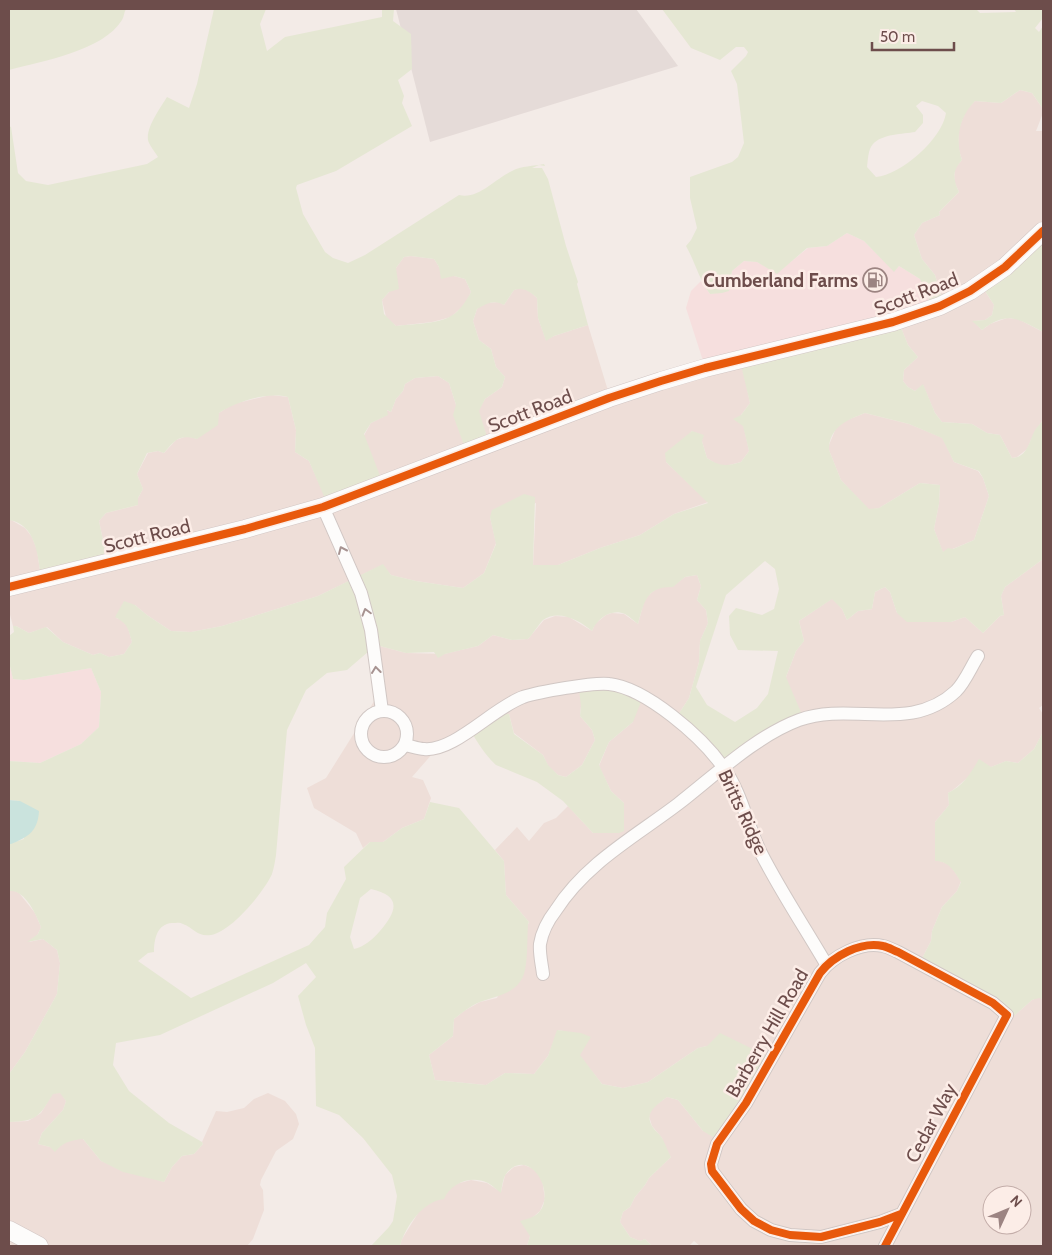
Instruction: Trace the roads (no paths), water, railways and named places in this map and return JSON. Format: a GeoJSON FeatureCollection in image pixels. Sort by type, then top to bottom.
{"type":"FeatureCollection","features":[{"type":"Feature","properties":{"kind":"street","name":"Scott Road"},"geometry":{"type":"LineString","coordinates":[[9,587],[245,530],[323,507],[609,398],[705,368],[878,326],[940,306],[970,291],[1005,267],[1043,231]]}},
{"type":"Feature","properties":{"kind":"street"},"geometry":{"type":"LineString","coordinates":[[323,507],[361,593],[371,630],[382,711]]}},
{"type":"Feature","properties":{"kind":"street"},"geometry":{"type":"LineString","coordinates":[[543,974],[540,945],[547,926],[570,891],[604,858],[724,767],[762,740],[786,726],[802,720],[842,713],[887,716],[914,713],[932,706],[956,690],[978,656]]}},
{"type":"Feature","properties":{"kind":"street","name":"Britts Ridge"},"geometry":{"type":"LineString","coordinates":[[405,745],[425,749],[439,747],[454,741],[498,709],[523,697],[608,683],[624,687],[668,712],[709,750],[724,767],[747,814],[761,852],[826,964]]}},
{"type":"Feature","properties":{"kind":"street"},"geometry":{"type":"LineString","coordinates":[[382,711],[396,714],[406,725],[408,735],[405,745],[398,753],[388,758],[378,757],[368,752],[362,743],[360,732],[364,722],[371,714],[382,711]]}},
{"type":"Feature","properties":{"kind":"street","name":"Barberry Hill Road"},"geometry":{"type":"LineString","coordinates":[[901,1214],[880,1222],[820,1237],[798,1236],[771,1230],[754,1221],[740,1209],[712,1171],[711,1164],[717,1144],[746,1103],[812,984],[826,964],[843,954],[870,946],[883,946],[984,998],[1007,1015]]}},
{"type":"Feature","properties":{"kind":"street","name":"Cedar Way"},"geometry":{"type":"LineString","coordinates":[[885,1246],[1007,1015]]}},
{"type":"Feature","properties":{"kind":"street"},"geometry":{"type":"LineString","coordinates":[[9,1230],[40,1246]]}},
{"type":"Feature","properties":{"kind":"water"},"geometry":{"type":"Polygon","coordinates":[[[9,800],[20,801],[39,811],[37,824],[31,832],[11,844],[9,844],[9,800]]]}},
{"type":"Feature","properties":{"kind":"place","name":"Cumberland Farms"},"geometry":{"type":"Point","coordinates":[875,280]}}]}
